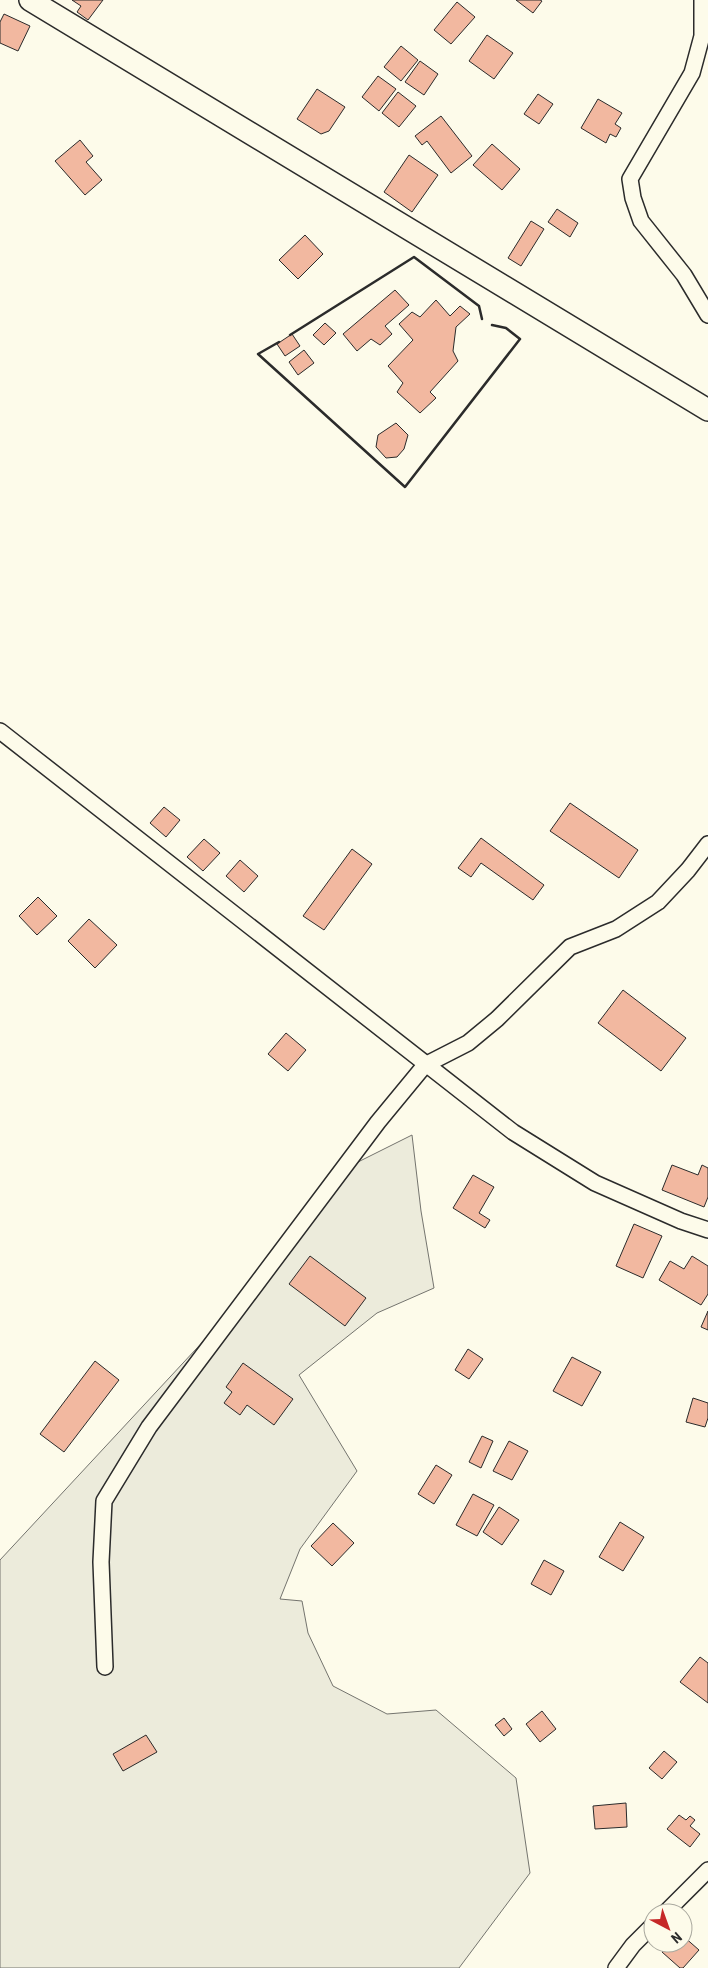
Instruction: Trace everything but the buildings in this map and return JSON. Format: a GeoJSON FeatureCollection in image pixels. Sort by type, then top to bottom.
{"type":"FeatureCollection","features":[{"type":"Feature","properties":{"kind":"main road"},"geometry":{"type":"LineString","coordinates":[[30,0],[708,410]]}},
{"type":"Feature","properties":{"kind":"street"},"geometry":{"type":"LineString","coordinates":[[702,0],[702,36],[692,73],[664,124],[630,179],[633,198],[641,221],[684,275],[708,315]]}},
{"type":"Feature","properties":{"kind":"street"},"geometry":{"type":"LineString","coordinates":[[0,731],[513,1132],[595,1183],[681,1221],[708,1230]]}},
{"type":"Feature","properties":{"kind":"street"},"geometry":{"type":"LineString","coordinates":[[105,1667],[101,1562],[104,1501],[149,1427],[378,1122],[425,1065],[475,1037],[497,1019],[570,947],[616,929],[658,902],[688,870],[708,844]]}},
{"type":"Feature","properties":{"kind":"street"},"geometry":{"type":"LineString","coordinates":[[675,1903],[708,1870]]}},
{"type":"Feature","properties":{"kind":"street"},"geometry":{"type":"LineString","coordinates":[[616,1968],[643,1935]]}},
{"type":"Feature","properties":{"kind":"shaded area"},"geometry":{"type":"Polygon","coordinates":[[[412,1135],[421,1211],[434,1288],[377,1313],[299,1375],[357,1471],[300,1549],[280,1599],[302,1601],[308,1633],[333,1686],[387,1714],[436,1710],[516,1778],[530,1873],[459,1968],[0,1968],[0,1560],[275,1264],[340,1171],[412,1135]]]}},
{"type":"Feature","properties":{"kind":"wall"},"geometry":{"type":"LineString","coordinates":[[290,335],[414,257],[479,306],[482,319]]}},
{"type":"Feature","properties":{"kind":"wall"},"geometry":{"type":"LineString","coordinates":[[279,342],[258,354],[405,487],[520,339],[506,328],[492,325]]}}]}
